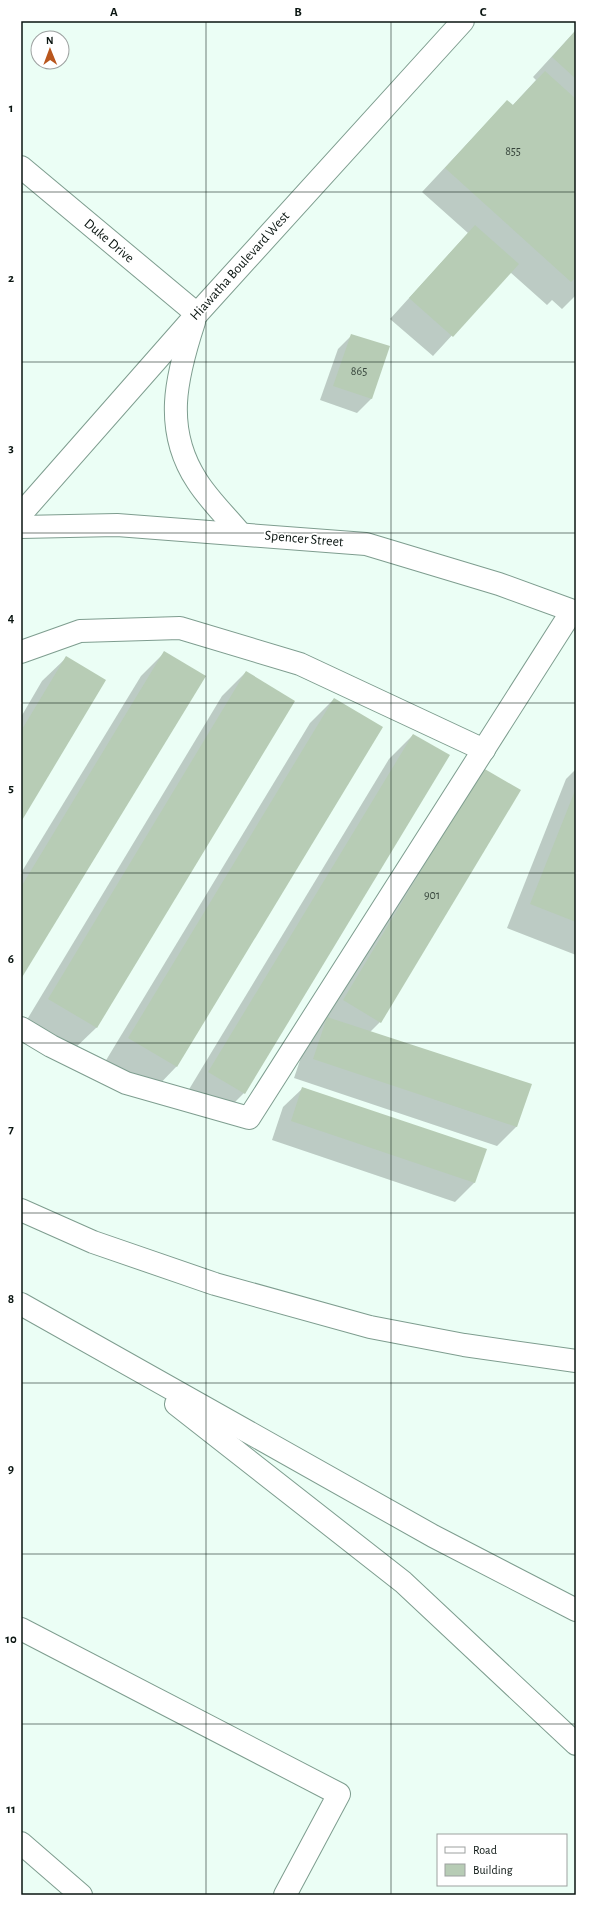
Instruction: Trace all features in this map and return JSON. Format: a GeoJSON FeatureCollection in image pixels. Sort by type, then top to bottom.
{"type":"FeatureCollection","features":[{"type":"Feature","properties":{"kind":"main road","name":"Hiawatha Boulevard West"},"geometry":{"type":"LineString","coordinates":[[21,514],[197,314],[463,21]]}},
{"type":"Feature","properties":{"kind":"main road","name":"Duke Drive"},"geometry":{"type":"LineString","coordinates":[[21,167],[197,314]]}},
{"type":"Feature","properties":{"kind":"main road"},"geometry":{"type":"LineString","coordinates":[[197,314],[181,360],[175,401],[178,435],[184,458],[198,482],[240,533]]}},
{"type":"Feature","properties":{"kind":"main road","name":"Spencer Street"},"geometry":{"type":"LineString","coordinates":[[21,527],[117,525],[240,533],[366,544],[499,584],[574,611]]}},
{"type":"Feature","properties":{"kind":"main road"},"geometry":{"type":"LineString","coordinates":[[21,1028],[51,1046],[126,1083],[249,1118],[574,611]]}},
{"type":"Feature","properties":{"kind":"main road"},"geometry":{"type":"LineString","coordinates":[[21,652],[80,631],[180,628],[300,664],[484,750]]}},
{"type":"Feature","properties":{"kind":"main road"},"geometry":{"type":"LineString","coordinates":[[21,1210],[93,1242],[215,1284],[362,1325],[464,1345],[576,1361]]}},
{"type":"Feature","properties":{"kind":"main road"},"geometry":{"type":"LineString","coordinates":[[21,1304],[433,1536],[576,1610]]}},
{"type":"Feature","properties":{"kind":"main road"},"geometry":{"type":"LineString","coordinates":[[120,1360],[403,1582],[576,1744]]}},
{"type":"Feature","properties":{"kind":"main road"},"geometry":{"type":"LineString","coordinates":[[21,1629],[339,1794],[285,1895]]}},
{"type":"Feature","properties":{"kind":"main road"},"geometry":{"type":"LineString","coordinates":[[21,1843],[81,1895]]}},
{"type":"Feature","properties":{"kind":"building"},"geometry":{"type":"Polygon","coordinates":[[[576,30],[576,79],[552,57],[576,30]]]}},
{"type":"Feature","properties":{"kind":"building"},"geometry":{"type":"Polygon","coordinates":[[[545,71],[576,99],[576,277],[571,282],[445,168],[507,100],[513,105],[545,71]]]}},
{"type":"Feature","properties":{"kind":"building"},"geometry":{"type":"Polygon","coordinates":[[[475,225],[519,264],[453,337],[409,298],[475,225]]]}},
{"type":"Feature","properties":{"kind":"building"},"geometry":{"type":"Polygon","coordinates":[[[351,334],[390,346],[372,399],[333,386],[351,334]]]}},
{"type":"Feature","properties":{"kind":"building"},"geometry":{"type":"Polygon","coordinates":[[[164,651],[206,676],[21,979],[21,887],[164,651]]]}},
{"type":"Feature","properties":{"kind":"building"},"geometry":{"type":"Polygon","coordinates":[[[66,656],[106,680],[21,822],[21,731],[66,656]]]}},
{"type":"Feature","properties":{"kind":"building"},"geometry":{"type":"Polygon","coordinates":[[[246,671],[295,701],[97,1028],[48,999],[246,671]]]}},
{"type":"Feature","properties":{"kind":"building"},"geometry":{"type":"Polygon","coordinates":[[[334,698],[383,727],[177,1067],[128,1038],[334,698]]]}},
{"type":"Feature","properties":{"kind":"building"},"geometry":{"type":"Polygon","coordinates":[[[413,734],[450,755],[245,1094],[208,1072],[413,734]]]}},
{"type":"Feature","properties":{"kind":"building"},"geometry":{"type":"Polygon","coordinates":[[[483,768],[521,790],[381,1023],[343,1000],[483,768]]]}},
{"type":"Feature","properties":{"kind":"building"},"geometry":{"type":"Polygon","coordinates":[[[576,788],[576,922],[530,904],[576,788]]]}},
{"type":"Feature","properties":{"kind":"building"},"geometry":{"type":"Polygon","coordinates":[[[327,1017],[532,1084],[517,1127],[313,1059],[327,1017]]]}},
{"type":"Feature","properties":{"kind":"building"},"geometry":{"type":"Polygon","coordinates":[[[302,1087],[487,1149],[475,1183],[291,1121],[302,1087]]]}}]}
